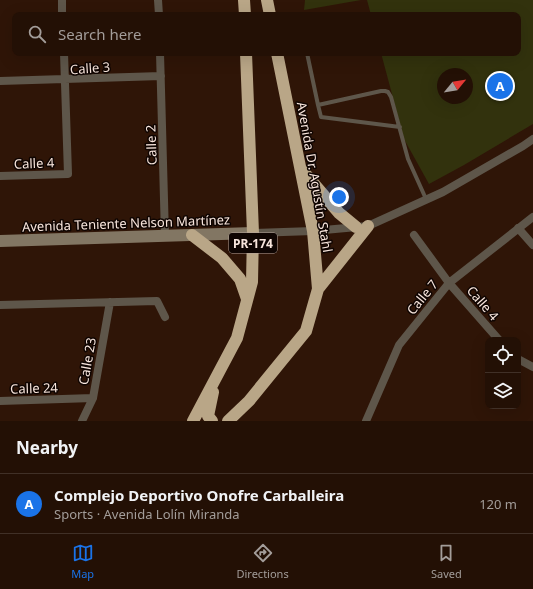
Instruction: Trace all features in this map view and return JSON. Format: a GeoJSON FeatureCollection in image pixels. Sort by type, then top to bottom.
{"type":"FeatureCollection","features":[{"type":"Feature","properties":{"kind":"highway"},"geometry":{"type":"LineString","coordinates":[[244,0],[245,12]]}},
{"type":"Feature","properties":{"kind":"highway","name":"PR-174"},"geometry":{"type":"LineString","coordinates":[[192,421],[237,338],[252,282],[253,233],[246,56]]}},
{"type":"Feature","properties":{"kind":"highway","name":"Avenida Dr. Agustín Stahl"},"geometry":{"type":"LineString","coordinates":[[228,421],[249,401],[306,331],[318,289],[313,231],[278,56]]}},
{"type":"Feature","properties":{"kind":"highway"},"geometry":{"type":"LineString","coordinates":[[300,168],[339,213],[362,226],[318,289]]}},
{"type":"Feature","properties":{"kind":"highway"},"geometry":{"type":"LineString","coordinates":[[192,235],[222,258],[240,279],[247,299]]}},
{"type":"Feature","properties":{"kind":"highway"},"geometry":{"type":"LineString","coordinates":[[212,421],[208,416],[217,375]]}},
{"type":"Feature","properties":{"kind":"street"},"geometry":{"type":"LineString","coordinates":[[62,0],[62,12]]}},
{"type":"Feature","properties":{"kind":"street"},"geometry":{"type":"LineString","coordinates":[[158,0],[159,12]]}},
{"type":"Feature","properties":{"kind":"street"},"geometry":{"type":"LineString","coordinates":[[0,82],[64,80],[64,56]]}},
{"type":"Feature","properties":{"kind":"street","name":"Calle 2"},"geometry":{"type":"LineString","coordinates":[[160,56],[165,236]]}},
{"type":"Feature","properties":{"kind":"street","name":"Calle 3"},"geometry":{"type":"LineString","coordinates":[[68,174],[64,80],[161,76]]}},
{"type":"Feature","properties":{"kind":"street"},"geometry":{"type":"LineString","coordinates":[[253,233],[313,231],[362,226],[443,192],[533,139]]}},
{"type":"Feature","properties":{"kind":"street","name":"Calle 4"},"geometry":{"type":"LineString","coordinates":[[0,176],[68,174]]}},
{"type":"Feature","properties":{"kind":"street","name":"Calle 7"},"geometry":{"type":"LineString","coordinates":[[366,421],[399,345],[449,283],[533,217]]}},
{"type":"Feature","properties":{"kind":"street"},"geometry":{"type":"LineString","coordinates":[[518,228],[533,245]]}},
{"type":"Feature","properties":{"kind":"street","name":"Avenida Teniente Nelson Martínez"},"geometry":{"type":"LineString","coordinates":[[0,241],[253,233]]}},
{"type":"Feature","properties":{"kind":"street","name":"Calle 4"},"geometry":{"type":"LineString","coordinates":[[414,235],[449,283],[496,337]]}},
{"type":"Feature","properties":{"kind":"street"},"geometry":{"type":"LineString","coordinates":[[0,306],[157,301],[165,317]]}},
{"type":"Feature","properties":{"kind":"street","name":"Calle 23"},"geometry":{"type":"LineString","coordinates":[[82,421],[93,398],[110,302]]}},
{"type":"Feature","properties":{"kind":"street"},"geometry":{"type":"LineString","coordinates":[[521,361],[533,367]]}},
{"type":"Feature","properties":{"kind":"street","name":"Calle 24"},"geometry":{"type":"LineString","coordinates":[[0,401],[93,398]]}},
{"type":"Feature","properties":{"kind":"lane"},"geometry":{"type":"LineString","coordinates":[[308,56],[321,117],[400,127]]}},
{"type":"Feature","properties":{"kind":"lane"},"geometry":{"type":"LineString","coordinates":[[318,105],[385,91],[388,92],[392,97],[408,159],[426,200]]}},
{"type":"Feature","properties":{"kind":"shaded area"},"geometry":{"type":"Polygon","coordinates":[[[305,0],[361,0],[304,10],[305,0]]]}},
{"type":"Feature","properties":{"kind":"shaded area"},"geometry":{"type":"Polygon","coordinates":[[[367,0],[533,0],[533,124],[429,184],[404,139],[382,56],[521,56],[521,12],[370,12],[367,0]]]}},
{"type":"Feature","properties":{"kind":"place","name":"Complejo Deportivo Onofre Carballeira"},"geometry":{"type":"Point","coordinates":[500,86]}}]}
